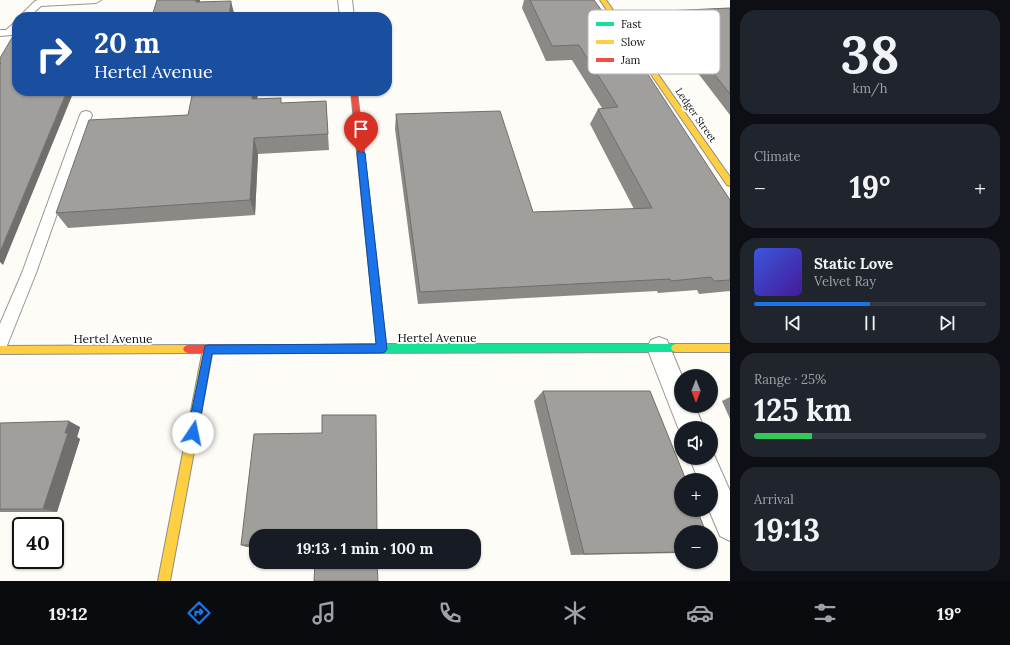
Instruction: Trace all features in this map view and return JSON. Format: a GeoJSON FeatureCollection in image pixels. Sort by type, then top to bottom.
{"type":"FeatureCollection","features":[{"type":"Feature","properties":{"kind":"street"},"geometry":{"type":"LineString","coordinates":[[345,0],[346,12]]}},
{"type":"Feature","properties":{"kind":"street","name":"Ledger Street"},"geometry":{"type":"LineString","coordinates":[[603,0],[610,10]]}},
{"type":"Feature","properties":{"kind":"street","name":"Ledger Street"},"geometry":{"type":"LineString","coordinates":[[654,74],[730,183]]}},
{"type":"Feature","properties":{"kind":"street"},"geometry":{"type":"LineString","coordinates":[[355,96],[382,349]]}},
{"type":"Feature","properties":{"kind":"street"},"geometry":{"type":"LineString","coordinates":[[659,348],[674,385]]}},
{"type":"Feature","properties":{"kind":"street","name":"Hertel Avenue"},"geometry":{"type":"LineString","coordinates":[[0,350],[730,348]]}},
{"type":"Feature","properties":{"kind":"street"},"geometry":{"type":"LineString","coordinates":[[164,581],[208,349]]}},
{"type":"Feature","properties":{"kind":"street"},"geometry":{"type":"LineString","coordinates":[[706,465],[730,526]]}},
{"type":"Feature","properties":{"kind":"lane"},"geometry":{"type":"LineString","coordinates":[[28,12],[38,1],[96,0]]}},
{"type":"Feature","properties":{"kind":"lane"},"geometry":{"type":"LineString","coordinates":[[0,33],[9,33],[12,30]]}},
{"type":"Feature","properties":{"kind":"lane"},"geometry":{"type":"LineString","coordinates":[[0,343],[29,273],[86,115]]}},
{"type":"Feature","properties":{"kind":"building"},"geometry":{"type":"Polygon","coordinates":[[[157,0],[196,0],[196,2],[231,1],[230,12],[153,12],[157,0]]]}},
{"type":"Feature","properties":{"kind":"building"},"geometry":{"type":"Polygon","coordinates":[[[530,0],[594,0],[601,10],[588,10],[588,59],[579,45],[552,46],[530,0]]]}},
{"type":"Feature","properties":{"kind":"building"},"geometry":{"type":"Polygon","coordinates":[[[730,8],[730,94],[714,74],[720,74],[720,10],[686,10],[730,8]]]}},
{"type":"Feature","properties":{"kind":"building"},"geometry":{"type":"Polygon","coordinates":[[[12,38],[12,96],[65,96],[0,252],[1,63],[0,58],[12,38]]]}},
{"type":"Feature","properties":{"kind":"building"},"geometry":{"type":"Polygon","coordinates":[[[597,74],[648,74],[730,200],[730,280],[714,281],[711,277],[671,281],[670,279],[420,292],[396,114],[500,111],[533,212],[652,208],[598,109],[618,107],[597,74]]]}},
{"type":"Feature","properties":{"kind":"building"},"geometry":{"type":"Polygon","coordinates":[[[192,96],[252,96],[252,99],[281,98],[281,103],[326,101],[328,134],[254,138],[250,200],[56,213],[89,120],[188,115],[192,96]]]}},
{"type":"Feature","properties":{"kind":"building"},"geometry":{"type":"Polygon","coordinates":[[[543,391],[650,391],[674,450],[674,465],[680,465],[683,473],[674,473],[674,517],[700,517],[703,525],[674,525],[674,552],[584,554],[543,391]]]}},
{"type":"Feature","properties":{"kind":"building"},"geometry":{"type":"Polygon","coordinates":[[[322,415],[376,415],[377,529],[249,529],[249,545],[241,545],[254,434],[322,433],[322,415]]]}},
{"type":"Feature","properties":{"kind":"building"},"geometry":{"type":"Polygon","coordinates":[[[69,421],[65,433],[68,433],[43,509],[0,509],[0,423],[69,421]]]}},
{"type":"Feature","properties":{"kind":"building"},"geometry":{"type":"Polygon","coordinates":[[[315,569],[377,569],[378,581],[314,581],[315,569]]]}},
{"type":"Feature","properties":{"kind":"traffic: fast"},"geometry":{"type":"LineString","coordinates":[[367,212],[382,349]]}},
{"type":"Feature","properties":{"kind":"traffic: fast"},"geometry":{"type":"LineString","coordinates":[[319,349],[676,348]]}},
{"type":"Feature","properties":{"kind":"traffic: slow"},"geometry":{"type":"LineString","coordinates":[[603,0],[610,10]]}},
{"type":"Feature","properties":{"kind":"traffic: slow"},"geometry":{"type":"LineString","coordinates":[[654,74],[730,183]]}},
{"type":"Feature","properties":{"kind":"traffic: slow"},"geometry":{"type":"LineString","coordinates":[[676,348],[730,348]]}},
{"type":"Feature","properties":{"kind":"traffic: slow"},"geometry":{"type":"LineString","coordinates":[[0,350],[188,349]]}},
{"type":"Feature","properties":{"kind":"traffic: slow"},"geometry":{"type":"LineString","coordinates":[[164,581],[208,349]]}},
{"type":"Feature","properties":{"kind":"traffic: jam"},"geometry":{"type":"LineString","coordinates":[[355,96],[367,212]]}},
{"type":"Feature","properties":{"kind":"traffic: jam"},"geometry":{"type":"LineString","coordinates":[[188,349],[319,349]]}},
{"type":"Feature","properties":{"kind":"route"},"geometry":{"type":"LineString","coordinates":[[193,433],[208,349],[382,349],[361,153]]}}]}
